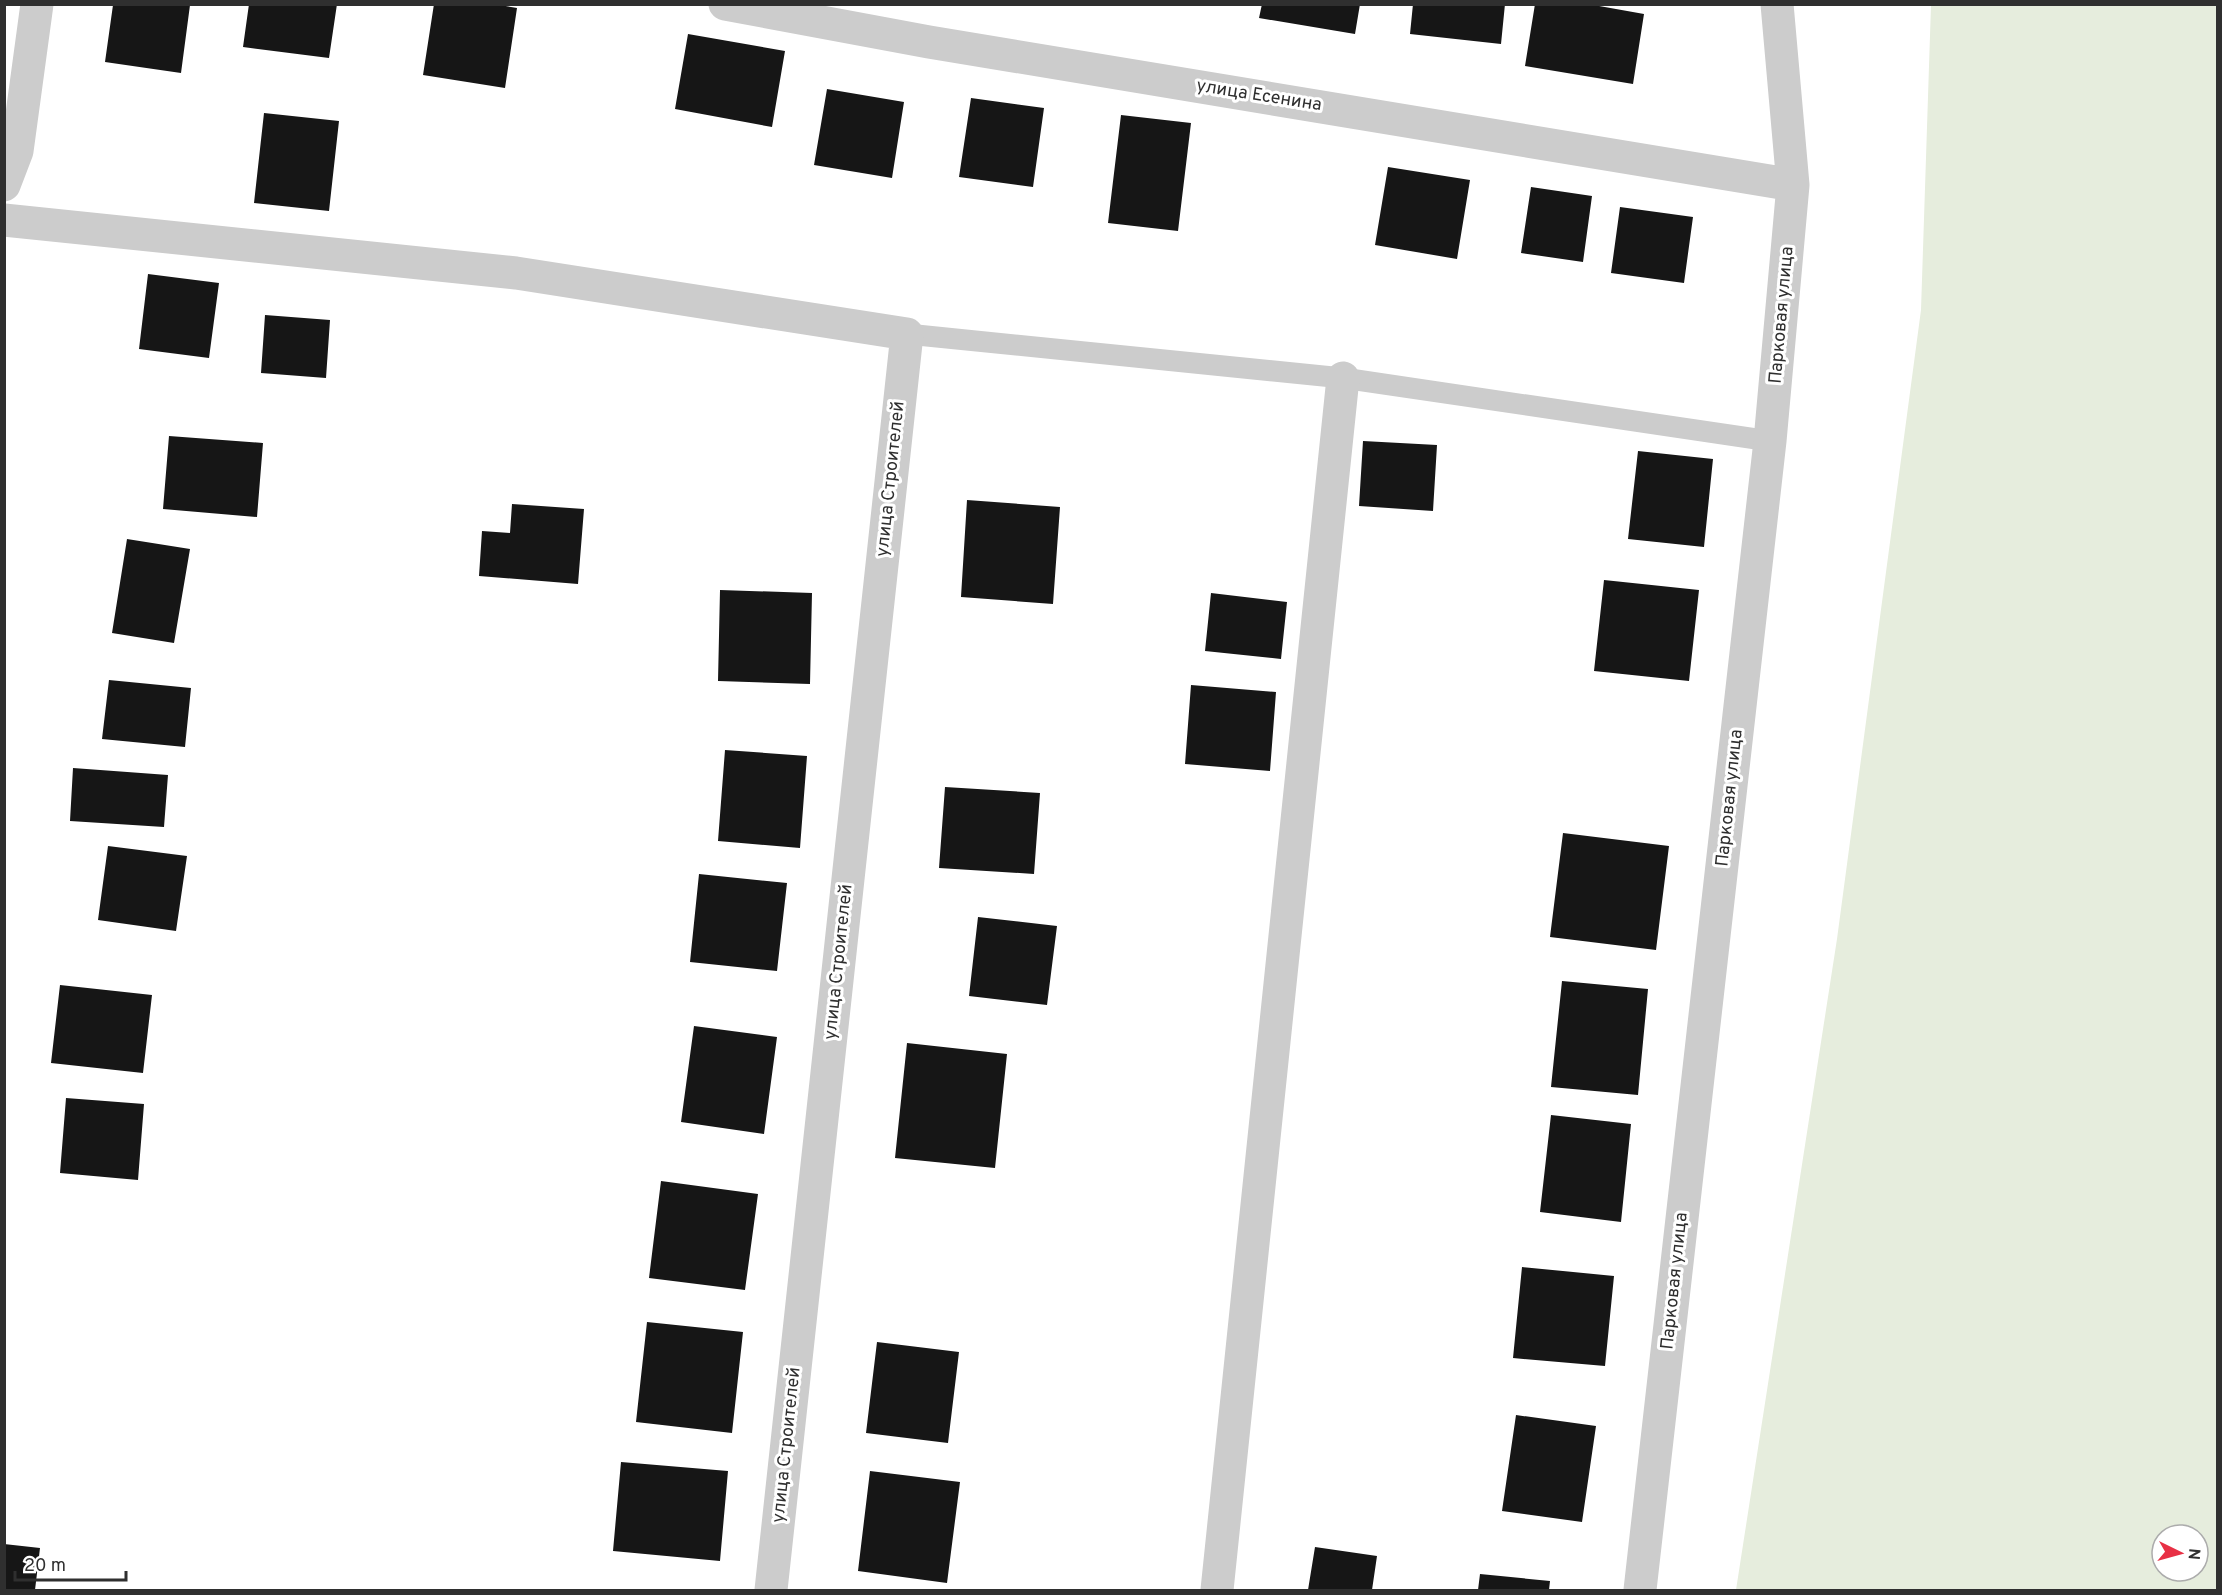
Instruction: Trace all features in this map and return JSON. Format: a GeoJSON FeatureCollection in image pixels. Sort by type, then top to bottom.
{"type":"FeatureCollection","features":[{"type":"Feature","properties":{"kind":"street"},"geometry":{"type":"LineString","coordinates":[[4,185],[16,151],[37,4]]}},
{"type":"Feature","properties":{"kind":"street","name":"улица Есенина"},"geometry":{"type":"LineString","coordinates":[[725,4],[929,42],[1793,184]]}},
{"type":"Feature","properties":{"kind":"street","name":"Парковая улица"},"geometry":{"type":"LineString","coordinates":[[1640,1590],[1770,441],[1793,184],[1777,4]]}},
{"type":"Feature","properties":{"kind":"street"},"geometry":{"type":"LineString","coordinates":[[4,220],[516,273],[907,334]]}},
{"type":"Feature","properties":{"kind":"street","name":"улица Строителей"},"geometry":{"type":"LineString","coordinates":[[771,1590],[907,334]]}},
{"type":"Feature","properties":{"kind":"street"},"geometry":{"type":"LineString","coordinates":[[1217,1590],[1343,378]]}},
{"type":"Feature","properties":{"kind":"lane"},"geometry":{"type":"LineString","coordinates":[[907,334],[1343,378],[1770,441]]}},
{"type":"Feature","properties":{"kind":"green space"},"geometry":{"type":"Polygon","coordinates":[[[1931,5],[2217,5],[2217,1590],[1736,1590],[1837,939],[1921,310],[1931,5]]]}},
{"type":"Feature","properties":{"kind":"building"},"geometry":{"type":"Polygon","coordinates":[[[249,4],[337,4],[329,58],[243,47],[249,4]]]}},
{"type":"Feature","properties":{"kind":"building"},"geometry":{"type":"Polygon","coordinates":[[[434,4],[494,4],[517,8],[505,88],[423,75],[434,4]]]}},
{"type":"Feature","properties":{"kind":"building"},"geometry":{"type":"Polygon","coordinates":[[[1262,4],[1360,4],[1355,34],[1259,18],[1262,4]]]}},
{"type":"Feature","properties":{"kind":"building"},"geometry":{"type":"Polygon","coordinates":[[[1413,4],[1505,4],[1501,44],[1410,34],[1413,4]]]}},
{"type":"Feature","properties":{"kind":"building"},"geometry":{"type":"Polygon","coordinates":[[[1535,4],[1588,4],[1644,14],[1633,84],[1525,66],[1535,4]]]}},
{"type":"Feature","properties":{"kind":"building"},"geometry":{"type":"Polygon","coordinates":[[[113,5],[190,5],[181,73],[105,62],[113,5]]]}},
{"type":"Feature","properties":{"kind":"building"},"geometry":{"type":"Polygon","coordinates":[[[688,34],[785,51],[772,127],[675,109],[688,34]]]}},
{"type":"Feature","properties":{"kind":"building"},"geometry":{"type":"Polygon","coordinates":[[[827,89],[904,102],[892,178],[814,165],[827,89]]]}},
{"type":"Feature","properties":{"kind":"building"},"geometry":{"type":"Polygon","coordinates":[[[971,98],[1044,108],[1033,187],[959,177],[971,98]]]}},
{"type":"Feature","properties":{"kind":"building"},"geometry":{"type":"Polygon","coordinates":[[[264,113],[339,121],[329,211],[254,203],[264,113]]]}},
{"type":"Feature","properties":{"kind":"building"},"geometry":{"type":"Polygon","coordinates":[[[1121,115],[1191,123],[1178,231],[1108,223],[1121,115]]]}},
{"type":"Feature","properties":{"kind":"building"},"geometry":{"type":"Polygon","coordinates":[[[1388,167],[1470,180],[1457,259],[1375,245],[1388,167]]]}},
{"type":"Feature","properties":{"kind":"building"},"geometry":{"type":"Polygon","coordinates":[[[1531,187],[1592,196],[1583,262],[1521,253],[1531,187]]]}},
{"type":"Feature","properties":{"kind":"building"},"geometry":{"type":"Polygon","coordinates":[[[1620,207],[1693,217],[1684,283],[1611,273],[1620,207]]]}},
{"type":"Feature","properties":{"kind":"building"},"geometry":{"type":"Polygon","coordinates":[[[148,274],[219,283],[209,358],[139,349],[148,274]]]}},
{"type":"Feature","properties":{"kind":"building"},"geometry":{"type":"Polygon","coordinates":[[[265,315],[330,320],[326,378],[261,373],[265,315]]]}},
{"type":"Feature","properties":{"kind":"building"},"geometry":{"type":"Polygon","coordinates":[[[169,436],[263,443],[257,517],[163,509],[169,436]]]}},
{"type":"Feature","properties":{"kind":"building"},"geometry":{"type":"Polygon","coordinates":[[[1363,441],[1437,445],[1433,511],[1359,506],[1363,441]]]}},
{"type":"Feature","properties":{"kind":"building"},"geometry":{"type":"Polygon","coordinates":[[[1638,451],[1713,459],[1704,547],[1628,539],[1638,451]]]}},
{"type":"Feature","properties":{"kind":"building"},"geometry":{"type":"Polygon","coordinates":[[[967,500],[1060,507],[1053,604],[961,597],[967,500]]]}},
{"type":"Feature","properties":{"kind":"building"},"geometry":{"type":"Polygon","coordinates":[[[512,504],[584,509],[578,584],[479,576],[482,531],[510,533],[512,504]]]}},
{"type":"Feature","properties":{"kind":"building"},"geometry":{"type":"Polygon","coordinates":[[[127,539],[190,549],[174,643],[112,633],[127,539]]]}},
{"type":"Feature","properties":{"kind":"building"},"geometry":{"type":"Polygon","coordinates":[[[1604,580],[1699,590],[1689,681],[1594,671],[1604,580]]]}},
{"type":"Feature","properties":{"kind":"building"},"geometry":{"type":"Polygon","coordinates":[[[720,590],[812,593],[810,684],[718,681],[720,590]]]}},
{"type":"Feature","properties":{"kind":"building"},"geometry":{"type":"Polygon","coordinates":[[[1211,593],[1287,602],[1281,659],[1205,651],[1211,593]]]}},
{"type":"Feature","properties":{"kind":"building"},"geometry":{"type":"Polygon","coordinates":[[[109,680],[191,688],[185,747],[102,739],[109,680]]]}},
{"type":"Feature","properties":{"kind":"building"},"geometry":{"type":"Polygon","coordinates":[[[1191,685],[1276,692],[1270,771],[1185,764],[1191,685]]]}},
{"type":"Feature","properties":{"kind":"building"},"geometry":{"type":"Polygon","coordinates":[[[725,750],[807,756],[800,848],[718,841],[725,750]]]}},
{"type":"Feature","properties":{"kind":"building"},"geometry":{"type":"Polygon","coordinates":[[[73,768],[168,775],[164,827],[70,821],[73,768]]]}},
{"type":"Feature","properties":{"kind":"building"},"geometry":{"type":"Polygon","coordinates":[[[945,787],[1040,793],[1034,874],[939,868],[945,787]]]}},
{"type":"Feature","properties":{"kind":"building"},"geometry":{"type":"Polygon","coordinates":[[[1563,833],[1669,846],[1656,950],[1550,937],[1563,833]]]}},
{"type":"Feature","properties":{"kind":"building"},"geometry":{"type":"Polygon","coordinates":[[[108,846],[187,856],[176,931],[98,920],[108,846]]]}},
{"type":"Feature","properties":{"kind":"building"},"geometry":{"type":"Polygon","coordinates":[[[699,874],[787,883],[777,971],[690,962],[699,874]]]}},
{"type":"Feature","properties":{"kind":"building"},"geometry":{"type":"Polygon","coordinates":[[[978,917],[1057,926],[1047,1005],[969,996],[978,917]]]}},
{"type":"Feature","properties":{"kind":"building"},"geometry":{"type":"Polygon","coordinates":[[[1562,981],[1648,989],[1638,1095],[1551,1087],[1562,981]]]}},
{"type":"Feature","properties":{"kind":"building"},"geometry":{"type":"Polygon","coordinates":[[[60,985],[152,995],[143,1073],[51,1063],[60,985]]]}},
{"type":"Feature","properties":{"kind":"building"},"geometry":{"type":"Polygon","coordinates":[[[694,1026],[777,1037],[764,1134],[681,1122],[694,1026]]]}},
{"type":"Feature","properties":{"kind":"building"},"geometry":{"type":"Polygon","coordinates":[[[907,1043],[1007,1054],[995,1168],[895,1158],[907,1043]]]}},
{"type":"Feature","properties":{"kind":"building"},"geometry":{"type":"Polygon","coordinates":[[[66,1098],[144,1104],[138,1180],[60,1173],[66,1098]]]}},
{"type":"Feature","properties":{"kind":"building"},"geometry":{"type":"Polygon","coordinates":[[[1551,1115],[1631,1124],[1621,1222],[1540,1212],[1551,1115]]]}},
{"type":"Feature","properties":{"kind":"building"},"geometry":{"type":"Polygon","coordinates":[[[661,1181],[758,1194],[745,1290],[649,1278],[661,1181]]]}},
{"type":"Feature","properties":{"kind":"building"},"geometry":{"type":"Polygon","coordinates":[[[1522,1267],[1614,1276],[1605,1366],[1513,1358],[1522,1267]]]}},
{"type":"Feature","properties":{"kind":"building"},"geometry":{"type":"Polygon","coordinates":[[[647,1322],[743,1332],[732,1433],[636,1422],[647,1322]]]}},
{"type":"Feature","properties":{"kind":"building"},"geometry":{"type":"Polygon","coordinates":[[[877,1342],[959,1352],[948,1443],[866,1433],[877,1342]]]}},
{"type":"Feature","properties":{"kind":"building"},"geometry":{"type":"Polygon","coordinates":[[[1516,1415],[1596,1426],[1582,1522],[1502,1511],[1516,1415]]]}},
{"type":"Feature","properties":{"kind":"building"},"geometry":{"type":"Polygon","coordinates":[[[621,1462],[728,1471],[720,1561],[613,1551],[621,1462]]]}},
{"type":"Feature","properties":{"kind":"building"},"geometry":{"type":"Polygon","coordinates":[[[870,1471],[960,1482],[947,1583],[858,1571],[870,1471]]]}},
{"type":"Feature","properties":{"kind":"building"},"geometry":{"type":"Polygon","coordinates":[[[4,1544],[40,1548],[35,1590],[4,1590],[4,1544]]]}},
{"type":"Feature","properties":{"kind":"building"},"geometry":{"type":"Polygon","coordinates":[[[1315,1547],[1377,1556],[1372,1590],[1308,1590],[1315,1547]]]}},
{"type":"Feature","properties":{"kind":"building"},"geometry":{"type":"Polygon","coordinates":[[[1480,1574],[1550,1581],[1549,1590],[1478,1590],[1480,1574]]]}}]}
